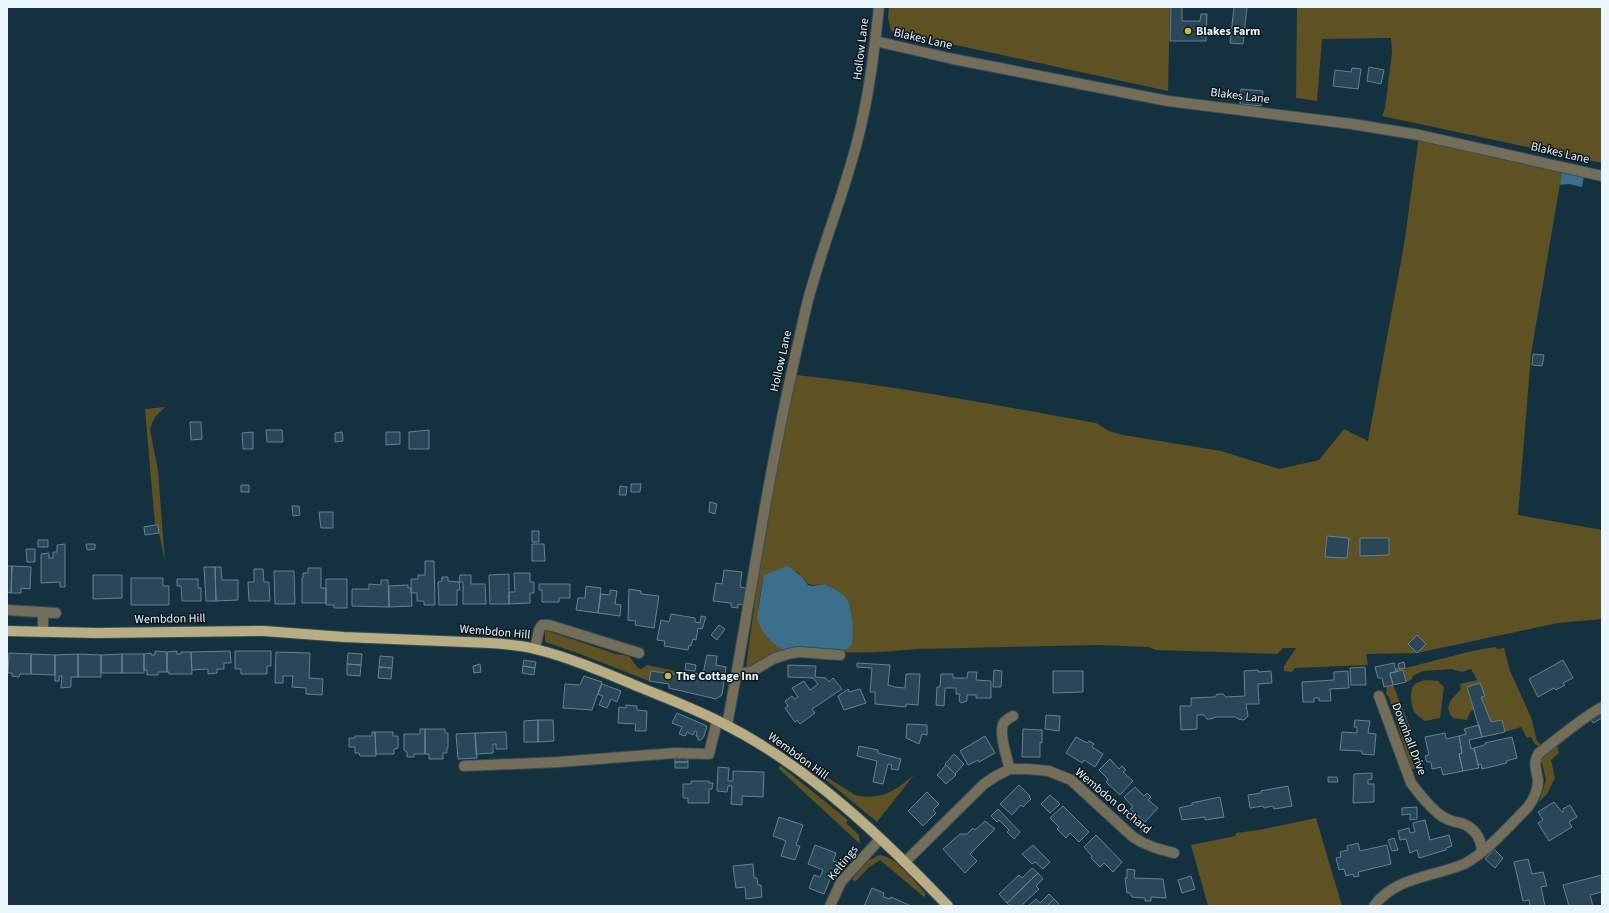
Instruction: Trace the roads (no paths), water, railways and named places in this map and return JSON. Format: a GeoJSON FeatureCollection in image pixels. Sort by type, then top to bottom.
{"type":"FeatureCollection","features":[{"type":"Feature","properties":{"kind":"main road","name":"Wembdon Hill"},"geometry":{"type":"LineString","coordinates":[[7,631],[164,633],[264,630],[344,637],[490,643],[535,649],[613,676],[727,725],[793,766],[828,794],[906,862],[948,906]]}},
{"type":"Feature","properties":{"kind":"street","name":"Hollow Lane"},"geometry":{"type":"LineString","coordinates":[[727,725],[760,535],[791,376],[808,303],[820,260],[857,144],[869,89],[879,7]]}},
{"type":"Feature","properties":{"kind":"street","name":"Blakes Lane"},"geometry":{"type":"LineString","coordinates":[[875,41],[960,60],[1161,100],[1352,124],[1419,135],[1602,176]]}},
{"type":"Feature","properties":{"kind":"street"},"geometry":{"type":"LineString","coordinates":[[7,610],[56,613]]}},
{"type":"Feature","properties":{"kind":"street"},"geometry":{"type":"LineString","coordinates":[[43,612],[43,632]]}},
{"type":"Feature","properties":{"kind":"street"},"geometry":{"type":"LineString","coordinates":[[535,649],[539,630],[542,625],[549,625],[639,653]]}},
{"type":"Feature","properties":{"kind":"street"},"geometry":{"type":"LineString","coordinates":[[737,674],[751,672],[773,659],[798,652],[840,655]]}},
{"type":"Feature","properties":{"kind":"street","name":"Downhall Drive"},"geometry":{"type":"LineString","coordinates":[[1379,696],[1411,783],[1444,818],[1473,829],[1478,835],[1482,851]]}},
{"type":"Feature","properties":{"kind":"street"},"geometry":{"type":"LineString","coordinates":[[1374,906],[1381,896],[1394,887],[1464,864],[1482,851],[1528,807],[1532,801],[1538,781],[1534,767],[1538,753],[1588,715],[1602,707]]}},
{"type":"Feature","properties":{"kind":"street"},"geometry":{"type":"LineString","coordinates":[[1010,769],[1002,732],[1003,724],[1007,719],[1013,716]]}},
{"type":"Feature","properties":{"kind":"street"},"geometry":{"type":"LineString","coordinates":[[464,766],[559,762],[675,753],[710,754],[717,721]]}},
{"type":"Feature","properties":{"kind":"street","name":"Wembdon Orchard"},"geometry":{"type":"LineString","coordinates":[[906,862],[984,784],[1010,769],[1049,771],[1071,780],[1133,837],[1144,844],[1174,853]]}},
{"type":"Feature","properties":{"kind":"street","name":"Keltings"},"geometry":{"type":"LineString","coordinates":[[830,906],[842,882],[880,839]]}},
{"type":"Feature","properties":{"kind":"water"},"geometry":{"type":"Polygon","coordinates":[[[1562,172],[1584,177],[1582,187],[1569,184],[1560,185],[1562,172]]]}},
{"type":"Feature","properties":{"kind":"water"},"geometry":{"type":"Polygon","coordinates":[[[788,566],[801,576],[808,585],[813,586],[825,584],[846,598],[850,607],[853,628],[852,641],[849,647],[839,651],[787,651],[774,644],[766,636],[758,622],[757,617],[764,575],[788,566]]]}},
{"type":"Feature","properties":{"kind":"place","name":"Blakes Farm"},"geometry":{"type":"Point","coordinates":[1188,31]}},
{"type":"Feature","properties":{"kind":"place","name":"The Cottage Inn"},"geometry":{"type":"Point","coordinates":[668,676]}}]}
